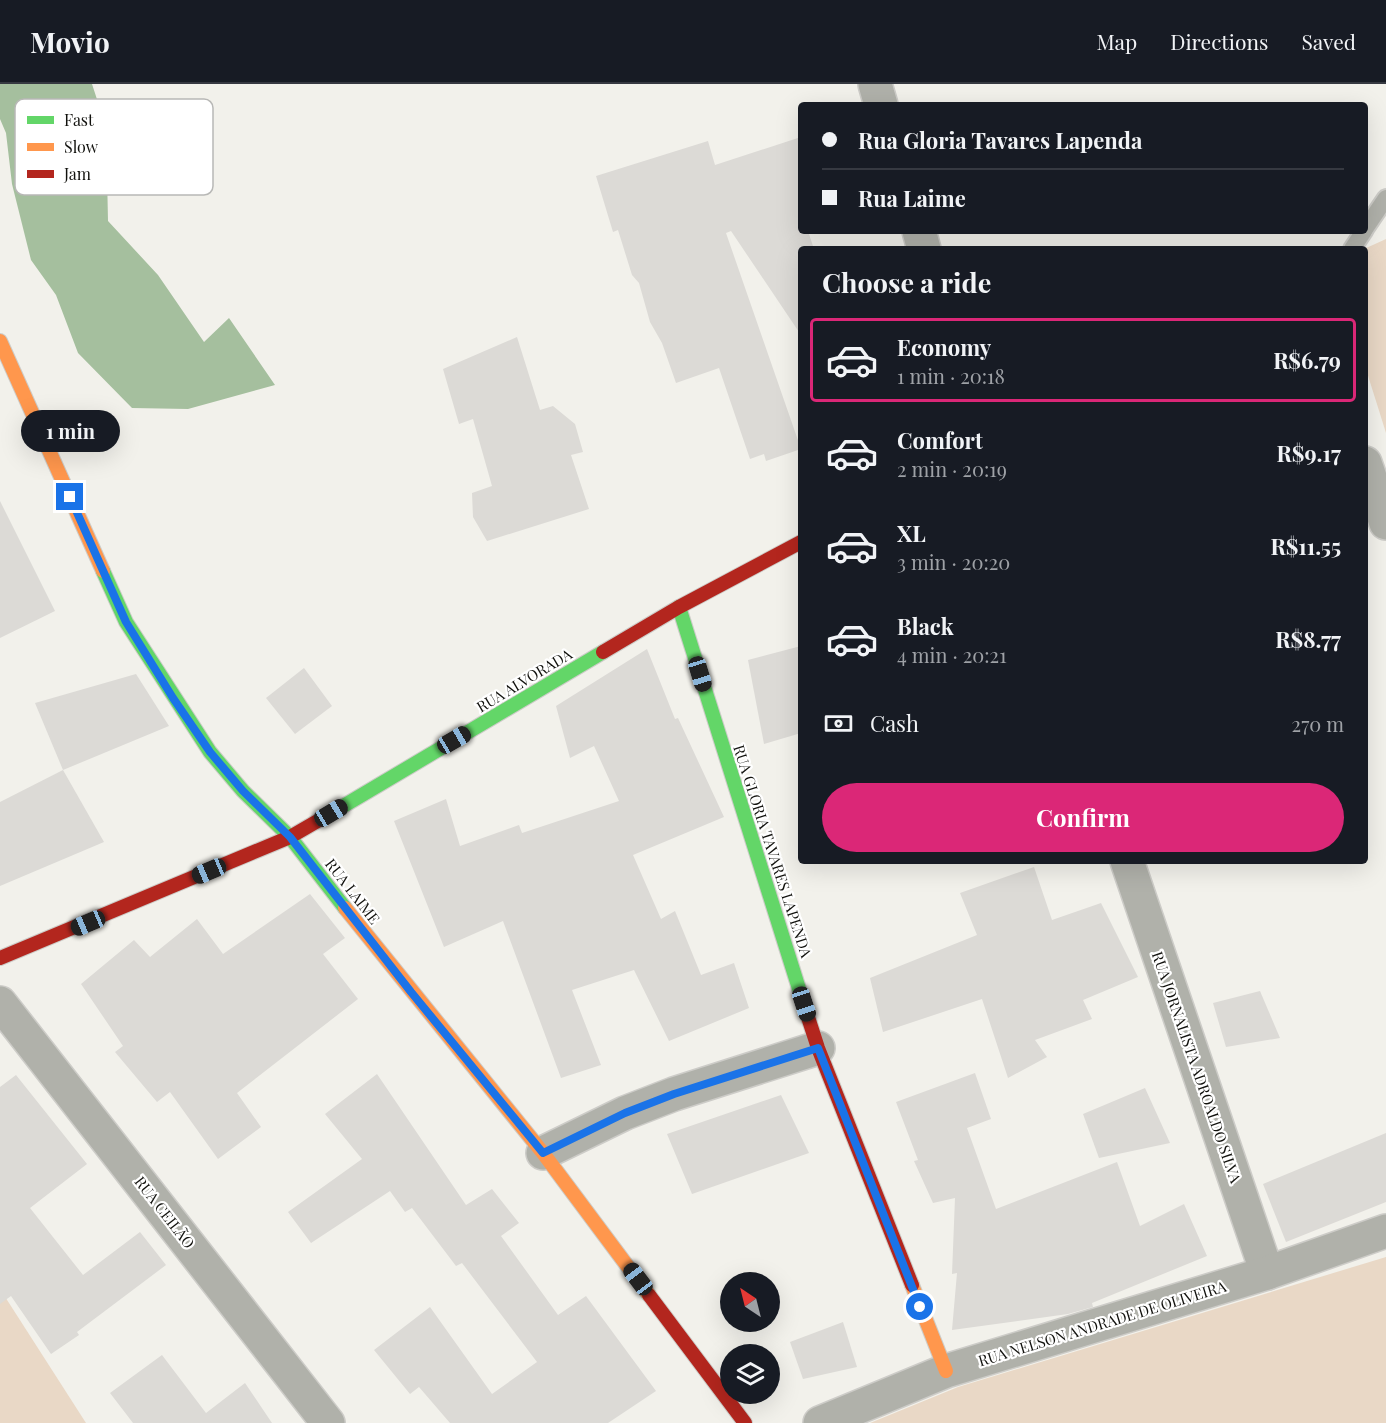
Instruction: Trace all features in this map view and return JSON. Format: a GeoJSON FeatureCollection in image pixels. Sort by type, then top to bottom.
{"type":"FeatureCollection","features":[{"type":"Feature","properties":{"kind":"street"},"geometry":{"type":"LineString","coordinates":[[875,84],[880,102]]}},
{"type":"Feature","properties":{"kind":"street","name":"RUA LAIME"},"geometry":{"type":"LineString","coordinates":[[0,341],[126,622],[210,752],[243,791],[290,837],[411,992],[543,1153],[745,1423]]}},
{"type":"Feature","properties":{"kind":"street"},"geometry":{"type":"LineString","coordinates":[[1368,472],[1386,524]]}},
{"type":"Feature","properties":{"kind":"street","name":"RUA ALVORADA"},"geometry":{"type":"LineString","coordinates":[[0,958],[290,837],[679,608],[798,544]]}},
{"type":"Feature","properties":{"kind":"street","name":"RUA GLORIA TAVARES LAPENDA"},"geometry":{"type":"LineString","coordinates":[[679,608],[818,1048],[946,1371]]}},
{"type":"Feature","properties":{"kind":"street","name":"RUA JORNALISTA ADROALDO SILVA"},"geometry":{"type":"LineString","coordinates":[[1128,864],[1267,1273]]}},
{"type":"Feature","properties":{"kind":"street","name":"RUA CEILÃO"},"geometry":{"type":"LineString","coordinates":[[0,1003],[328,1423]]}},
{"type":"Feature","properties":{"kind":"street"},"geometry":{"type":"LineString","coordinates":[[543,1153],[625,1113],[674,1094],[818,1048]]}},
{"type":"Feature","properties":{"kind":"street","name":"RUA NELSON ANDRADE DE OLIVEIRA"},"geometry":{"type":"LineString","coordinates":[[820,1423],[946,1371],[1267,1273],[1386,1230]]}},
{"type":"Feature","properties":{"kind":"lane"},"geometry":{"type":"LineString","coordinates":[[1368,224],[1386,198]]}},
{"type":"Feature","properties":{"kind":"shaded area"},"geometry":{"type":"Polygon","coordinates":[[[0,84],[92,84],[97,99],[15,99],[15,195],[107,195],[108,221],[158,275],[204,342],[229,318],[275,385],[188,409],[132,408],[78,353],[56,295],[31,260],[12,184],[6,133],[0,119],[0,84]]]}},
{"type":"Feature","properties":{"kind":"shaded area"},"geometry":{"type":"Polygon","coordinates":[[[1386,239],[1386,433],[1368,376],[1368,247],[1386,239]]]}},
{"type":"Feature","properties":{"kind":"shaded area"},"geometry":{"type":"Polygon","coordinates":[[[1386,1257],[1386,1423],[870,1423],[958,1387],[1386,1257]]]}},
{"type":"Feature","properties":{"kind":"shaded area"},"geometry":{"type":"Polygon","coordinates":[[[0,1289],[86,1423],[0,1423],[0,1289]]]}},
{"type":"Feature","properties":{"kind":"building"},"geometry":{"type":"Polygon","coordinates":[[[798,138],[798,234],[809,234],[813,246],[798,246],[798,331],[731,231],[726,233],[798,440],[798,450],[766,461],[764,454],[750,459],[719,368],[676,383],[662,343],[650,322],[639,283],[632,275],[618,230],[613,232],[596,176],[708,141],[715,165],[798,138]]]}},
{"type":"Feature","properties":{"kind":"building"},"geometry":{"type":"Polygon","coordinates":[[[517,337],[540,410],[553,406],[575,424],[583,452],[571,455],[589,509],[487,541],[473,517],[472,493],[492,486],[473,419],[459,424],[443,369],[517,337]]]}},
{"type":"Feature","properties":{"kind":"building"},"geometry":{"type":"Polygon","coordinates":[[[0,501],[55,611],[0,638],[0,501]]]}},
{"type":"Feature","properties":{"kind":"building"},"geometry":{"type":"Polygon","coordinates":[[[798,647],[798,734],[764,744],[748,660],[798,647]]]}},
{"type":"Feature","properties":{"kind":"building"},"geometry":{"type":"Polygon","coordinates":[[[647,649],[675,719],[678,718],[724,817],[633,855],[661,919],[675,911],[701,975],[734,963],[749,1008],[669,1041],[634,970],[572,990],[601,1065],[561,1078],[503,921],[444,947],[394,821],[446,799],[460,846],[519,825],[522,833],[619,801],[594,746],[570,758],[556,706],[647,649]]]}},
{"type":"Feature","properties":{"kind":"building"},"geometry":{"type":"Polygon","coordinates":[[[304,668],[332,706],[295,734],[266,698],[304,668]]]}},
{"type":"Feature","properties":{"kind":"building"},"geometry":{"type":"Polygon","coordinates":[[[136,674],[169,726],[63,770],[35,703],[136,674]]]}},
{"type":"Feature","properties":{"kind":"building"},"geometry":{"type":"Polygon","coordinates":[[[63,770],[104,842],[0,886],[0,802],[63,770]]]}},
{"type":"Feature","properties":{"kind":"building"},"geometry":{"type":"Polygon","coordinates":[[[1034,867],[1052,920],[1101,903],[1138,977],[1083,1000],[1092,1019],[1035,1040],[1047,1057],[1008,1078],[982,999],[883,1032],[870,978],[977,935],[960,893],[1034,867]]]}},
{"type":"Feature","properties":{"kind":"building"},"geometry":{"type":"Polygon","coordinates":[[[310,894],[345,938],[323,954],[358,999],[237,1093],[261,1127],[218,1159],[170,1092],[157,1102],[115,1052],[123,1046],[81,984],[134,940],[150,957],[197,919],[223,954],[310,894]]]}},
{"type":"Feature","properties":{"kind":"building"},"geometry":{"type":"Polygon","coordinates":[[[1260,991],[1280,1038],[1226,1047],[1213,1003],[1260,991]]]}},
{"type":"Feature","properties":{"kind":"building"},"geometry":{"type":"Polygon","coordinates":[[[975,1073],[991,1119],[967,1128],[996,1209],[1117,1162],[1140,1226],[1184,1204],[1207,1256],[1092,1303],[1093,1307],[1068,1314],[952,1330],[957,1273],[952,1274],[955,1198],[933,1203],[914,1161],[918,1160],[896,1102],[975,1073]]]}},
{"type":"Feature","properties":{"kind":"building"},"geometry":{"type":"Polygon","coordinates":[[[377,1074],[466,1205],[492,1189],[519,1223],[501,1236],[558,1315],[586,1296],[656,1391],[608,1423],[450,1423],[419,1387],[410,1394],[374,1350],[430,1307],[492,1394],[537,1362],[462,1263],[456,1266],[412,1208],[405,1212],[390,1191],[311,1243],[288,1212],[362,1159],[325,1114],[377,1074]]]}},
{"type":"Feature","properties":{"kind":"building"},"geometry":{"type":"Polygon","coordinates":[[[16,1075],[87,1164],[30,1208],[83,1275],[140,1232],[166,1265],[77,1332],[79,1335],[51,1354],[11,1296],[0,1304],[0,1087],[16,1075]]]}},
{"type":"Feature","properties":{"kind":"building"},"geometry":{"type":"Polygon","coordinates":[[[1145,1088],[1170,1143],[1099,1158],[1083,1114],[1145,1088]]]}},
{"type":"Feature","properties":{"kind":"building"},"geometry":{"type":"Polygon","coordinates":[[[781,1095],[809,1153],[692,1194],[667,1134],[781,1095]]]}},
{"type":"Feature","properties":{"kind":"building"},"geometry":{"type":"Polygon","coordinates":[[[1386,1133],[1386,1202],[1286,1242],[1263,1184],[1386,1133]]]}},
{"type":"Feature","properties":{"kind":"building"},"geometry":{"type":"Polygon","coordinates":[[[843,1322],[857,1367],[803,1379],[790,1342],[843,1322]]]}},
{"type":"Feature","properties":{"kind":"building"},"geometry":{"type":"Polygon","coordinates":[[[162,1355],[206,1413],[245,1383],[272,1423],[133,1423],[110,1393],[162,1355]]]}},
{"type":"Feature","properties":{"kind":"traffic: fast"},"geometry":{"type":"LineString","coordinates":[[103,571],[126,622],[210,752],[243,791],[290,837],[345,908]]}},
{"type":"Feature","properties":{"kind":"traffic: fast"},"geometry":{"type":"LineString","coordinates":[[679,607],[806,1011]]}},
{"type":"Feature","properties":{"kind":"traffic: fast"},"geometry":{"type":"LineString","coordinates":[[340,808],[603,652]]}},
{"type":"Feature","properties":{"kind":"traffic: slow"},"geometry":{"type":"LineString","coordinates":[[0,341],[103,571]]}},
{"type":"Feature","properties":{"kind":"traffic: slow"},"geometry":{"type":"LineString","coordinates":[[345,908],[543,1153],[649,1295]]}},
{"type":"Feature","properties":{"kind":"traffic: slow"},"geometry":{"type":"LineString","coordinates":[[912,1285],[946,1371]]}},
{"type":"Feature","properties":{"kind":"traffic: jam"},"geometry":{"type":"LineString","coordinates":[[603,652],[679,607],[798,544]]}},
{"type":"Feature","properties":{"kind":"traffic: jam"},"geometry":{"type":"LineString","coordinates":[[0,958],[290,837],[340,808]]}},
{"type":"Feature","properties":{"kind":"traffic: jam"},"geometry":{"type":"LineString","coordinates":[[806,1011],[818,1048],[912,1285]]}},
{"type":"Feature","properties":{"kind":"traffic: jam"},"geometry":{"type":"LineString","coordinates":[[649,1295],[745,1423]]}},
{"type":"Feature","properties":{"kind":"route"},"geometry":{"type":"LineString","coordinates":[[70,497],[126,622],[210,752],[243,791],[290,837],[411,992],[543,1153],[625,1113],[674,1094],[818,1048],[920,1307]]}}]}
